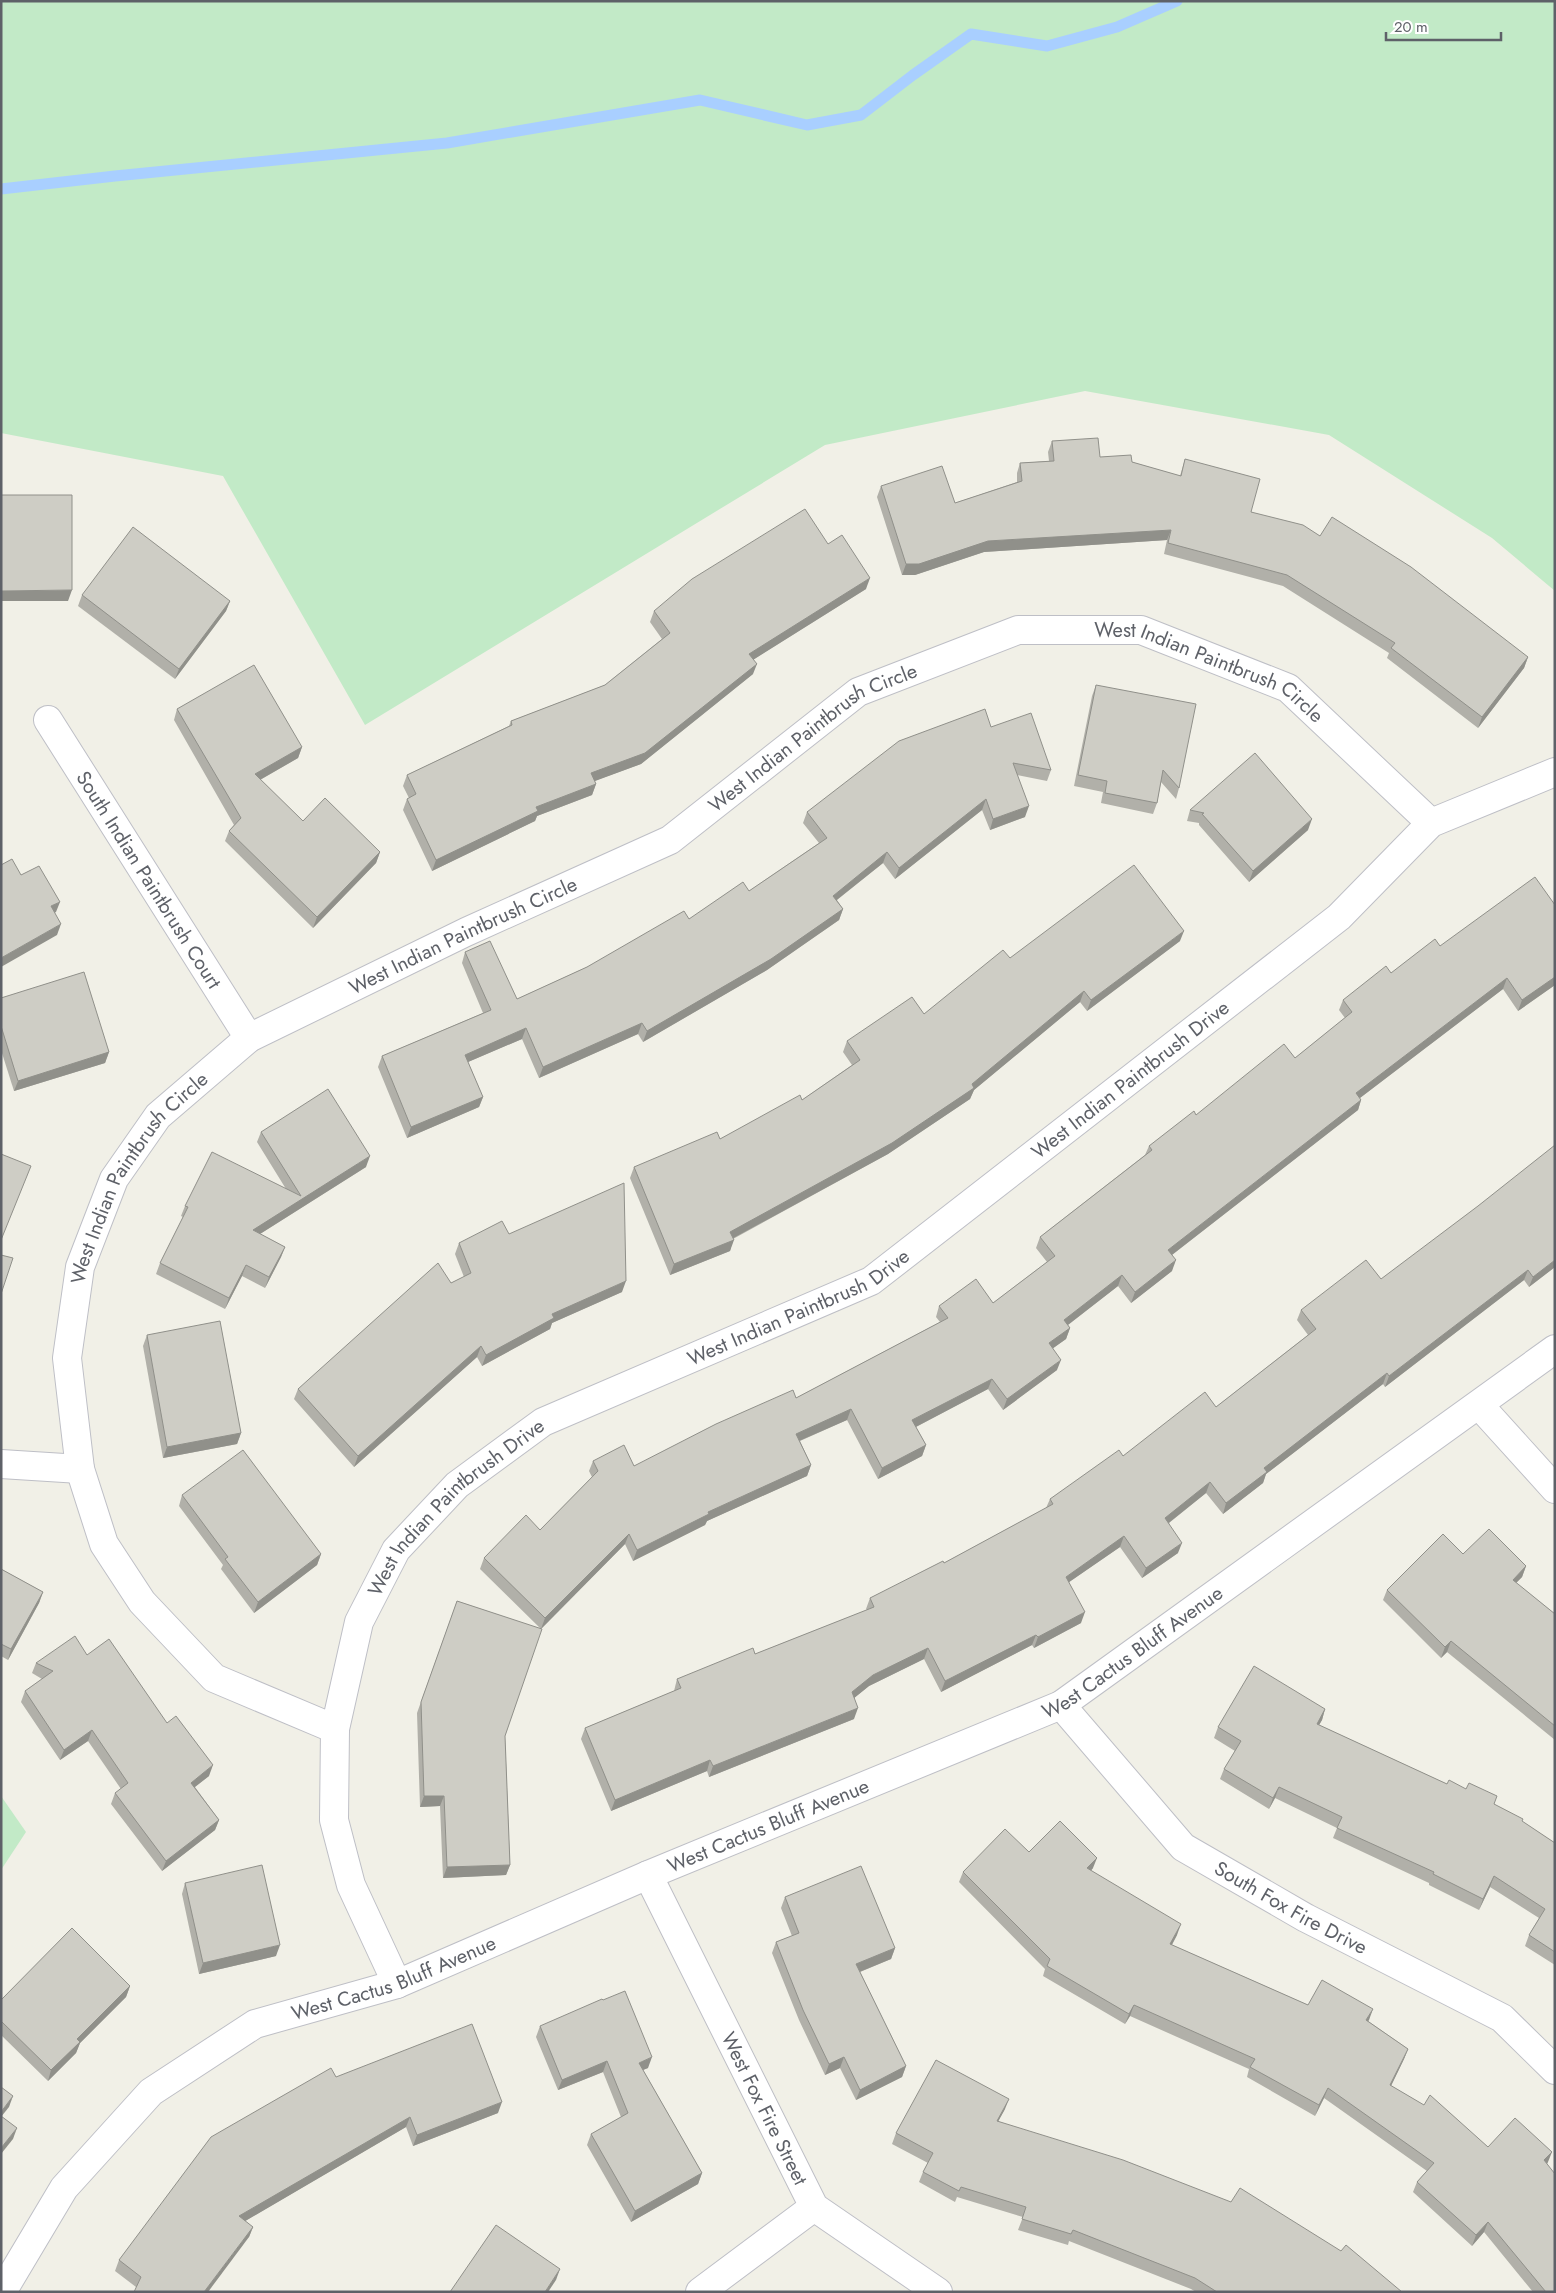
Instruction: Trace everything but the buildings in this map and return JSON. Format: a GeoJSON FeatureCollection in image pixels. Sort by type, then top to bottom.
{"type":"FeatureCollection","features":[{"type":"Feature","properties":{"kind":"street","name":"West Indian Paintbrush Circle"},"geometry":{"type":"LineString","coordinates":[[335,1729],[214,1678],[142,1602],[104,1544],[80,1469],[67,1358],[80,1267],[114,1179],[158,1116],[249,1038],[466,932],[670,840],[858,692],[1018,630],[1140,630],[1288,688],[1431,823]]}},
{"type":"Feature","properties":{"kind":"street","name":"South Indian Paintbrush Court"},"geometry":{"type":"LineString","coordinates":[[48,720],[249,1038]]}},
{"type":"Feature","properties":{"kind":"street","name":"West Indian Paintbrush Drive"},"geometry":{"type":"LineString","coordinates":[[397,1984],[351,1885],[334,1820],[335,1729],[360,1622],[396,1550],[457,1484],[543,1422],[871,1281],[1339,917],[1431,823],[1555,772]]}},
{"type":"Feature","properties":{"kind":"street","name":"West Cactus Bluff Avenue"},"geometry":{"type":"LineString","coordinates":[[2,2292],[64,2188],[151,2092],[255,2024],[397,1984],[648,1875],[1061,1705],[1555,1349]]}},
{"type":"Feature","properties":{"kind":"street"},"geometry":{"type":"LineString","coordinates":[[1479,1405],[1555,1489]]}},
{"type":"Feature","properties":{"kind":"street"},"geometry":{"type":"LineString","coordinates":[[1,1464],[80,1469]]}},
{"type":"Feature","properties":{"kind":"street","name":"South Fox Fire Drive"},"geometry":{"type":"LineString","coordinates":[[1061,1705],[1183,1847],[1306,1918],[1502,2018],[1555,2070]]}},
{"type":"Feature","properties":{"kind":"street","name":"West Fox Fire Street"},"geometry":{"type":"LineString","coordinates":[[648,1875],[814,2208],[938,2292]]}},
{"type":"Feature","properties":{"kind":"street"},"geometry":{"type":"LineString","coordinates":[[700,2292],[814,2208]]}},
{"type":"Feature","properties":{"kind":"green space"},"geometry":{"type":"Polygon","coordinates":[[[1,1],[1555,1],[1555,591],[1492,538],[1329,435],[1085,391],[825,445],[365,725],[223,476],[1,433],[1,1]]]}},
{"type":"Feature","properties":{"kind":"green space"},"geometry":{"type":"Polygon","coordinates":[[[1,1796],[26,1832],[1,1870],[1,1796]]]}},
{"type":"Feature","properties":{"kind":"waterway"},"geometry":{"type":"LineString","coordinates":[[1,189],[447,143],[700,100],[807,125],[861,115],[971,34],[1047,46],[1117,27],[1177,1]]}}]}
